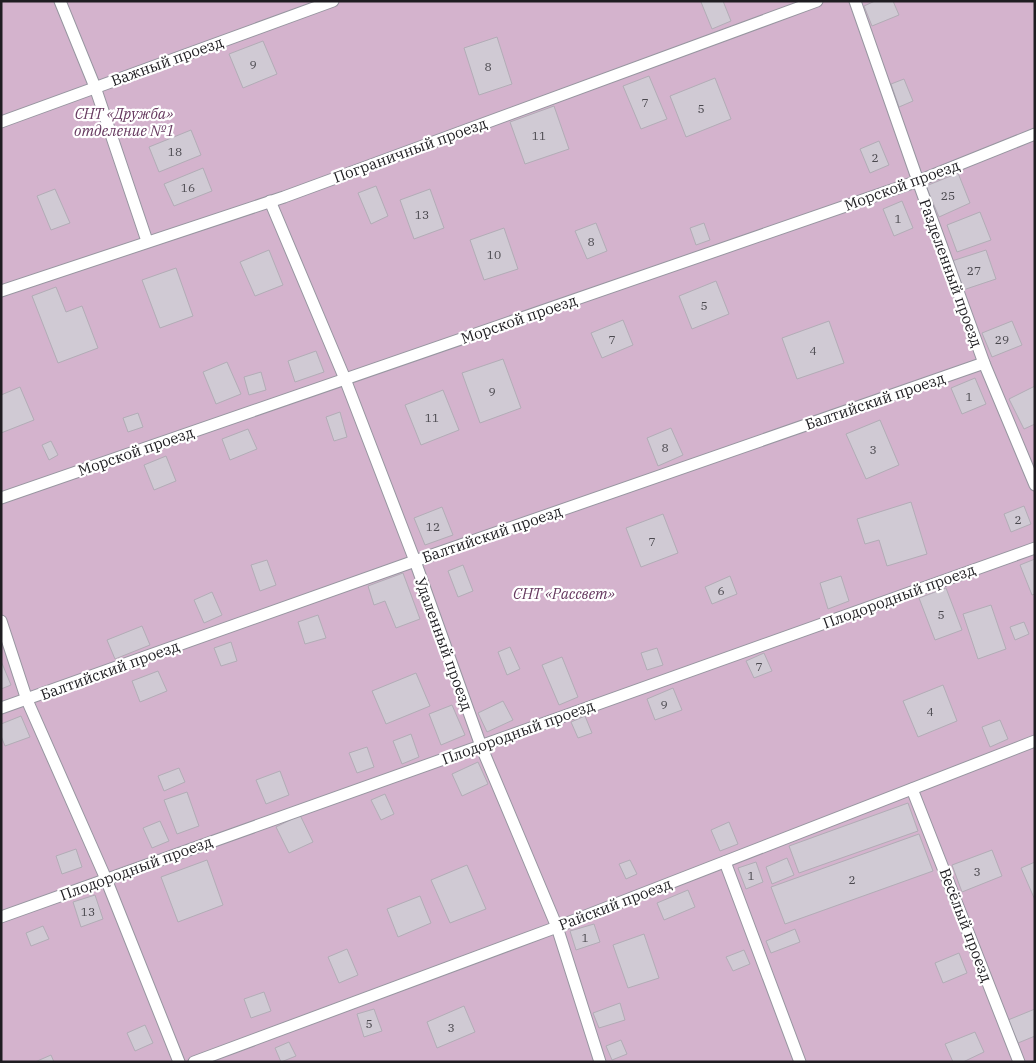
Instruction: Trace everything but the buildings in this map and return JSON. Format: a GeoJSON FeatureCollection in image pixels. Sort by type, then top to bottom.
{"type":"FeatureCollection","features":[{"type":"Feature","properties":{"kind":"lane"},"geometry":{"type":"LineString","coordinates":[[60,1],[95,87],[147,241]]}},
{"type":"Feature","properties":{"kind":"lane","name":"Важный проезд"},"geometry":{"type":"LineString","coordinates":[[1,122],[333,1]]}},
{"type":"Feature","properties":{"kind":"lane","name":"Пограничный проезд"},"geometry":{"type":"LineString","coordinates":[[1,291],[270,201],[817,1]]}},
{"type":"Feature","properties":{"kind":"lane","name":"Разделенный проезд"},"geometry":{"type":"LineString","coordinates":[[855,1],[984,363],[1035,485]]}},
{"type":"Feature","properties":{"kind":"lane","name":"Морской проезд"},"geometry":{"type":"LineString","coordinates":[[1,498],[918,181],[1035,134]]}},
{"type":"Feature","properties":{"kind":"lane","name":"Удаленный проезд"},"geometry":{"type":"LineString","coordinates":[[270,201],[345,379],[415,561],[480,746],[557,927],[600,1062]]}},
{"type":"Feature","properties":{"kind":"lane","name":"Балтийский проезд"},"geometry":{"type":"LineString","coordinates":[[1,708],[415,561],[984,363]]}},
{"type":"Feature","properties":{"kind":"lane","name":"Плодородный проезд"},"geometry":{"type":"LineString","coordinates":[[1,917],[1035,548]]}},
{"type":"Feature","properties":{"kind":"lane"},"geometry":{"type":"LineString","coordinates":[[1,621],[27,700],[106,879],[179,1062]]}},
{"type":"Feature","properties":{"kind":"lane","name":"Райский проезд"},"geometry":{"type":"LineString","coordinates":[[194,1062],[557,927],[1035,741]]}},
{"type":"Feature","properties":{"kind":"lane","name":"Весёлый проезд"},"geometry":{"type":"LineString","coordinates":[[912,789],[1019,1062]]}},
{"type":"Feature","properties":{"kind":"lane"},"geometry":{"type":"LineString","coordinates":[[725,862],[800,1062]]}},
{"type":"Feature","properties":{"kind":"green space","name":"СНТ «Рассвет»"},"geometry":{"type":"Polygon","coordinates":[[[1,1],[1035,1],[1035,1062],[1,1062],[1,1]]]}},
{"type":"Feature","properties":{"kind":"park label","name":"СНТ «Дружба» отделение №1"},"geometry":{"type":"Point","coordinates":[124,122]}}]}
